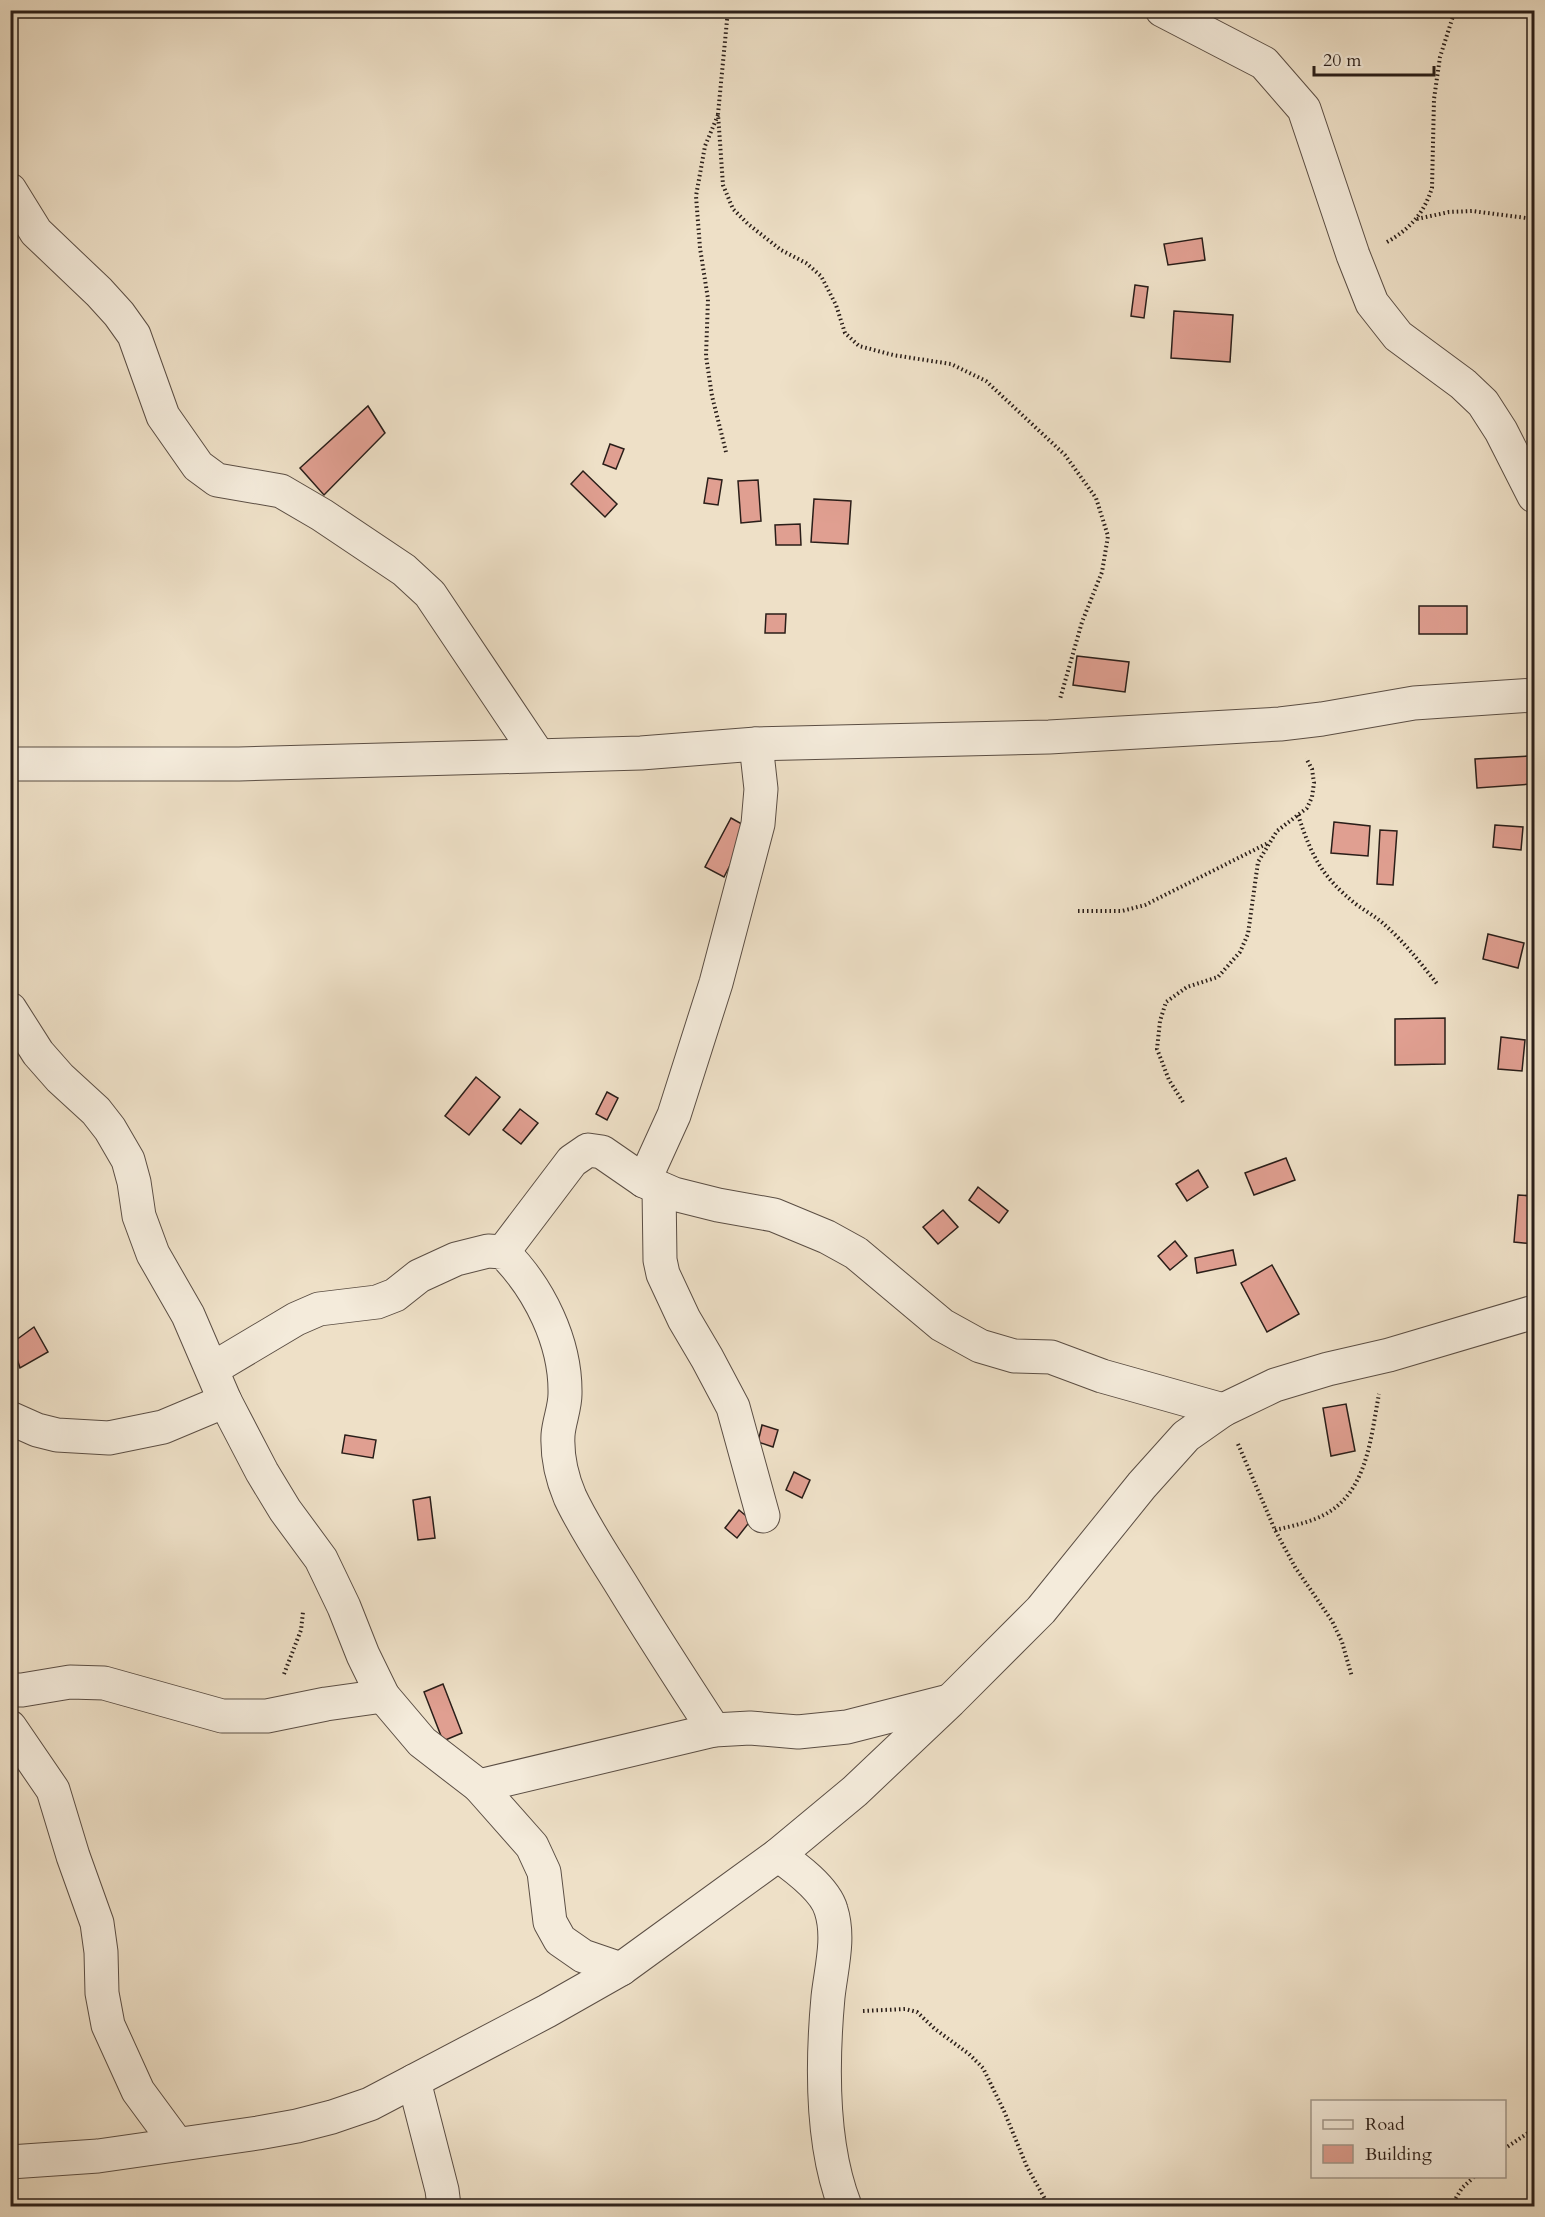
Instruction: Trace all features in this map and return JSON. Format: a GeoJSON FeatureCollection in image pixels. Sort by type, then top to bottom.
{"type":"FeatureCollection","features":[{"type":"Feature","properties":{"kind":"street"},"geometry":{"type":"LineString","coordinates":[[1162,10],[1264,63],[1304,109],[1353,255],[1372,303],[1398,336],[1463,384],[1484,403],[1534,496]]}},
{"type":"Feature","properties":{"kind":"street"},"geometry":{"type":"LineString","coordinates":[[10,190],[36,232],[99,292],[134,335],[163,416],[198,466],[217,480],[281,491],[322,515],[404,570],[430,594],[538,755]]}},
{"type":"Feature","properties":{"kind":"street"},"geometry":{"type":"LineString","coordinates":[[10,764],[239,764],[641,753],[756,744],[1049,737],[1280,724],[1414,703],[1534,694]]}},
{"type":"Feature","properties":{"kind":"street"},"geometry":{"type":"LineString","coordinates":[[756,744],[761,789],[758,824],[716,983],[652,1184],[663,1274],[684,1319],[732,1407],[763,1516]]}},
{"type":"Feature","properties":{"kind":"street"},"geometry":{"type":"LineString","coordinates":[[10,1009],[38,1053],[96,1111],[128,1160],[144,1234],[153,1254],[188,1315],[225,1401],[285,1510],[321,1559],[383,1696],[423,1742],[479,1786],[532,1846],[544,1872],[550,1922],[554,1933],[560,1940],[583,1956],[621,1969]]}},
{"type":"Feature","properties":{"kind":"street"},"geometry":{"type":"LineString","coordinates":[[503,1251],[572,1161],[583,1152],[593,1150],[602,1152],[652,1184],[674,1194],[718,1206],[774,1215],[827,1237],[856,1253],[942,1325],[980,1346],[1014,1356],[1051,1357],[1102,1376],[1223,1410]]}},
{"type":"Feature","properties":{"kind":"street"},"geometry":{"type":"LineString","coordinates":[[212,1369],[296,1319],[319,1310],[377,1302],[395,1295],[419,1276],[456,1259],[488,1251],[503,1251],[534,1291],[556,1335],[563,1368],[565,1396],[558,1433],[559,1457],[570,1496],[596,1544],[714,1730]]}},
{"type":"Feature","properties":{"kind":"street"},"geometry":{"type":"LineString","coordinates":[[10,2162],[98,2156],[297,2126],[370,2104],[547,2011],[621,1969],[778,1855],[855,1791],[951,1701],[1041,1610],[1142,1485],[1186,1436],[1223,1410],[1275,1385],[1328,1369],[1389,1355],[1534,1312]]}},
{"type":"Feature","properties":{"kind":"street"},"geometry":{"type":"LineString","coordinates":[[10,1418],[37,1430],[57,1435],[109,1438],[163,1427],[225,1401]]}},
{"type":"Feature","properties":{"kind":"street"},"geometry":{"type":"LineString","coordinates":[[10,1690],[70,1682],[104,1683],[222,1716],[262,1716],[383,1696]]}},
{"type":"Feature","properties":{"kind":"street"},"geometry":{"type":"LineString","coordinates":[[479,1786],[674,1737],[714,1730],[750,1728],[798,1732],[847,1727],[951,1701]]}},
{"type":"Feature","properties":{"kind":"street"},"geometry":{"type":"LineString","coordinates":[[10,1727],[53,1790],[73,1857],[97,1923],[101,1952],[102,1993],[108,2025],[138,2091],[177,2144]]}},
{"type":"Feature","properties":{"kind":"street"},"geometry":{"type":"LineString","coordinates":[[778,1855],[798,1869],[814,1885],[831,1909],[835,1937],[823,2085],[836,2182],[845,2206]]}},
{"type":"Feature","properties":{"kind":"street"},"geometry":{"type":"LineString","coordinates":[[414,2081],[444,2206]]}},
{"type":"Feature","properties":{"kind":"path"},"geometry":{"type":"LineString","coordinates":[[728,10],[718,114],[723,185],[734,209],[748,224],[781,250],[806,263],[821,276],[836,305],[845,333],[859,346],[893,355],[951,364],[986,381],[1065,455],[1096,498],[1108,536],[1102,572],[1082,622],[1049,737]]}},
{"type":"Feature","properties":{"kind":"path"},"geometry":{"type":"LineString","coordinates":[[1353,255],[1382,245],[1400,235],[1417,219],[1428,200],[1432,188],[1434,99],[1440,57],[1455,10]]}},
{"type":"Feature","properties":{"kind":"path"},"geometry":{"type":"LineString","coordinates":[[718,114],[705,146],[696,196],[700,248],[708,299],[706,356],[712,396],[726,452]]}},
{"type":"Feature","properties":{"kind":"path"},"geometry":{"type":"LineString","coordinates":[[1417,219],[1449,212],[1472,211],[1534,219]]}},
{"type":"Feature","properties":{"kind":"path"},"geometry":{"type":"LineString","coordinates":[[1183,1102],[1169,1080],[1157,1049],[1160,1021],[1166,1002],[1187,987],[1218,977],[1240,952],[1248,934],[1258,862],[1282,826],[1307,808],[1312,797],[1314,783],[1312,769],[1296,742],[1280,724]]}},
{"type":"Feature","properties":{"kind":"path"},"geometry":{"type":"LineString","coordinates":[[1298,815],[1315,857],[1332,884],[1386,925],[1438,985]]}},
{"type":"Feature","properties":{"kind":"path"},"geometry":{"type":"LineString","coordinates":[[1078,911],[1122,911],[1145,906],[1269,843]]}},
{"type":"Feature","properties":{"kind":"path"},"geometry":{"type":"LineString","coordinates":[[1275,1530],[1316,1518],[1338,1506],[1356,1484],[1365,1463],[1389,1355]]}},
{"type":"Feature","properties":{"kind":"path"},"geometry":{"type":"LineString","coordinates":[[1223,1410],[1275,1530],[1295,1567],[1332,1621],[1342,1642],[1352,1677]]}},
{"type":"Feature","properties":{"kind":"path"},"geometry":{"type":"LineString","coordinates":[[262,1716],[278,1689],[301,1630],[307,1578],[314,1550]]}},
{"type":"Feature","properties":{"kind":"path"},"geometry":{"type":"LineString","coordinates":[[827,2017],[872,2010],[905,2009],[917,2013],[969,2054],[983,2068],[1027,2167],[1049,2206]]}},
{"type":"Feature","properties":{"kind":"path"},"geometry":{"type":"LineString","coordinates":[[1506,2148],[1534,2129]]}},
{"type":"Feature","properties":{"kind":"path"},"geometry":{"type":"LineString","coordinates":[[1451,2206],[1462,2188],[1473,2178]]}},
{"type":"Feature","properties":{"kind":"building"},"geometry":{"type":"Polygon","coordinates":[[[1202,238],[1205,260],[1168,265],[1164,244],[1202,238]]]}},
{"type":"Feature","properties":{"kind":"building"},"geometry":{"type":"Polygon","coordinates":[[[1135,285],[1148,287],[1144,318],[1131,316],[1135,285]]]}},
{"type":"Feature","properties":{"kind":"building"},"geometry":{"type":"Polygon","coordinates":[[[1174,311],[1233,315],[1230,362],[1171,358],[1174,311]]]}},
{"type":"Feature","properties":{"kind":"building"},"geometry":{"type":"Polygon","coordinates":[[[368,406],[385,433],[324,495],[300,468],[368,406]]]}},
{"type":"Feature","properties":{"kind":"building"},"geometry":{"type":"Polygon","coordinates":[[[610,444],[624,449],[616,469],[603,464],[610,444]]]}},
{"type":"Feature","properties":{"kind":"building"},"geometry":{"type":"Polygon","coordinates":[[[583,471],[617,504],[605,517],[571,484],[583,471]]]}},
{"type":"Feature","properties":{"kind":"building"},"geometry":{"type":"Polygon","coordinates":[[[708,478],[722,480],[718,505],[704,503],[708,478]]]}},
{"type":"Feature","properties":{"kind":"building"},"geometry":{"type":"Polygon","coordinates":[[[758,480],[761,521],[741,523],[738,481],[758,480]]]}},
{"type":"Feature","properties":{"kind":"building"},"geometry":{"type":"Polygon","coordinates":[[[814,499],[851,501],[848,544],[811,542],[814,499]]]}},
{"type":"Feature","properties":{"kind":"building"},"geometry":{"type":"Polygon","coordinates":[[[800,524],[801,545],[776,545],[775,525],[800,524]]]}},
{"type":"Feature","properties":{"kind":"building"},"geometry":{"type":"Polygon","coordinates":[[[1419,606],[1467,606],[1467,634],[1419,634],[1419,606]]]}},
{"type":"Feature","properties":{"kind":"building"},"geometry":{"type":"Polygon","coordinates":[[[766,614],[786,614],[785,633],[765,633],[766,614]]]}},
{"type":"Feature","properties":{"kind":"building"},"geometry":{"type":"Polygon","coordinates":[[[1077,656],[1129,662],[1125,692],[1073,685],[1077,656]]]}},
{"type":"Feature","properties":{"kind":"building"},"geometry":{"type":"Polygon","coordinates":[[[1530,756],[1532,784],[1477,788],[1475,759],[1530,756]]]}},
{"type":"Feature","properties":{"kind":"building"},"geometry":{"type":"Polygon","coordinates":[[[731,818],[749,828],[724,877],[705,867],[731,818]]]}},
{"type":"Feature","properties":{"kind":"building"},"geometry":{"type":"Polygon","coordinates":[[[1334,822],[1370,826],[1368,856],[1331,853],[1334,822]]]}},
{"type":"Feature","properties":{"kind":"building"},"geometry":{"type":"Polygon","coordinates":[[[1495,825],[1523,827],[1521,850],[1493,847],[1495,825]]]}},
{"type":"Feature","properties":{"kind":"building"},"geometry":{"type":"Polygon","coordinates":[[[1380,830],[1397,831],[1393,885],[1377,884],[1380,830]]]}},
{"type":"Feature","properties":{"kind":"building"},"geometry":{"type":"Polygon","coordinates":[[[1488,934],[1524,943],[1518,968],[1483,959],[1488,934]]]}},
{"type":"Feature","properties":{"kind":"building"},"geometry":{"type":"Polygon","coordinates":[[[1445,1018],[1445,1064],[1395,1065],[1395,1019],[1445,1018]]]}},
{"type":"Feature","properties":{"kind":"building"},"geometry":{"type":"Polygon","coordinates":[[[1501,1037],[1525,1040],[1522,1071],[1498,1069],[1501,1037]]]}},
{"type":"Feature","properties":{"kind":"building"},"geometry":{"type":"Polygon","coordinates":[[[476,1077],[500,1097],[469,1135],[445,1116],[476,1077]]]}},
{"type":"Feature","properties":{"kind":"building"},"geometry":{"type":"Polygon","coordinates":[[[607,1092],[618,1098],[607,1120],[596,1114],[607,1092]]]}},
{"type":"Feature","properties":{"kind":"building"},"geometry":{"type":"Polygon","coordinates":[[[520,1109],[538,1123],[521,1144],[503,1130],[520,1109]]]}},
{"type":"Feature","properties":{"kind":"building"},"geometry":{"type":"Polygon","coordinates":[[[1286,1158],[1295,1180],[1254,1195],[1245,1173],[1286,1158]]]}},
{"type":"Feature","properties":{"kind":"building"},"geometry":{"type":"Polygon","coordinates":[[[1198,1170],[1208,1187],[1187,1201],[1176,1184],[1198,1170]]]}},
{"type":"Feature","properties":{"kind":"building"},"geometry":{"type":"Polygon","coordinates":[[[978,1187],[1008,1211],[999,1223],[969,1200],[978,1187]]]}},
{"type":"Feature","properties":{"kind":"building"},"geometry":{"type":"Polygon","coordinates":[[[1518,1195],[1534,1196],[1534,1244],[1514,1242],[1518,1195]]]}},
{"type":"Feature","properties":{"kind":"building"},"geometry":{"type":"Polygon","coordinates":[[[943,1210],[958,1227],[938,1244],[923,1227],[943,1210]]]}},
{"type":"Feature","properties":{"kind":"building"},"geometry":{"type":"Polygon","coordinates":[[[1175,1241],[1187,1256],[1170,1270],[1158,1256],[1175,1241]]]}},
{"type":"Feature","properties":{"kind":"building"},"geometry":{"type":"Polygon","coordinates":[[[1233,1250],[1236,1265],[1197,1273],[1195,1258],[1233,1250]]]}},
{"type":"Feature","properties":{"kind":"building"},"geometry":{"type":"Polygon","coordinates":[[[1272,1265],[1299,1314],[1267,1332],[1241,1283],[1272,1265]]]}},
{"type":"Feature","properties":{"kind":"building"},"geometry":{"type":"Polygon","coordinates":[[[34,1327],[48,1352],[20,1368],[12,1343],[34,1327]]]}},
{"type":"Feature","properties":{"kind":"building"},"geometry":{"type":"Polygon","coordinates":[[[1346,1404],[1355,1451],[1331,1456],[1323,1408],[1346,1404]]]}},
{"type":"Feature","properties":{"kind":"building"},"geometry":{"type":"Polygon","coordinates":[[[762,1425],[778,1430],[773,1447],[758,1442],[762,1425]]]}},
{"type":"Feature","properties":{"kind":"building"},"geometry":{"type":"Polygon","coordinates":[[[345,1435],[376,1440],[373,1458],[342,1453],[345,1435]]]}},
{"type":"Feature","properties":{"kind":"building"},"geometry":{"type":"Polygon","coordinates":[[[794,1472],[810,1480],[802,1498],[786,1490],[794,1472]]]}},
{"type":"Feature","properties":{"kind":"building"},"geometry":{"type":"Polygon","coordinates":[[[430,1497],[435,1538],[418,1540],[413,1500],[430,1497]]]}},
{"type":"Feature","properties":{"kind":"building"},"geometry":{"type":"Polygon","coordinates":[[[739,1510],[751,1520],[737,1538],[725,1528],[739,1510]]]}},
{"type":"Feature","properties":{"kind":"building"},"geometry":{"type":"Polygon","coordinates":[[[443,1684],[462,1733],[443,1741],[424,1692],[443,1684]]]}}]}
